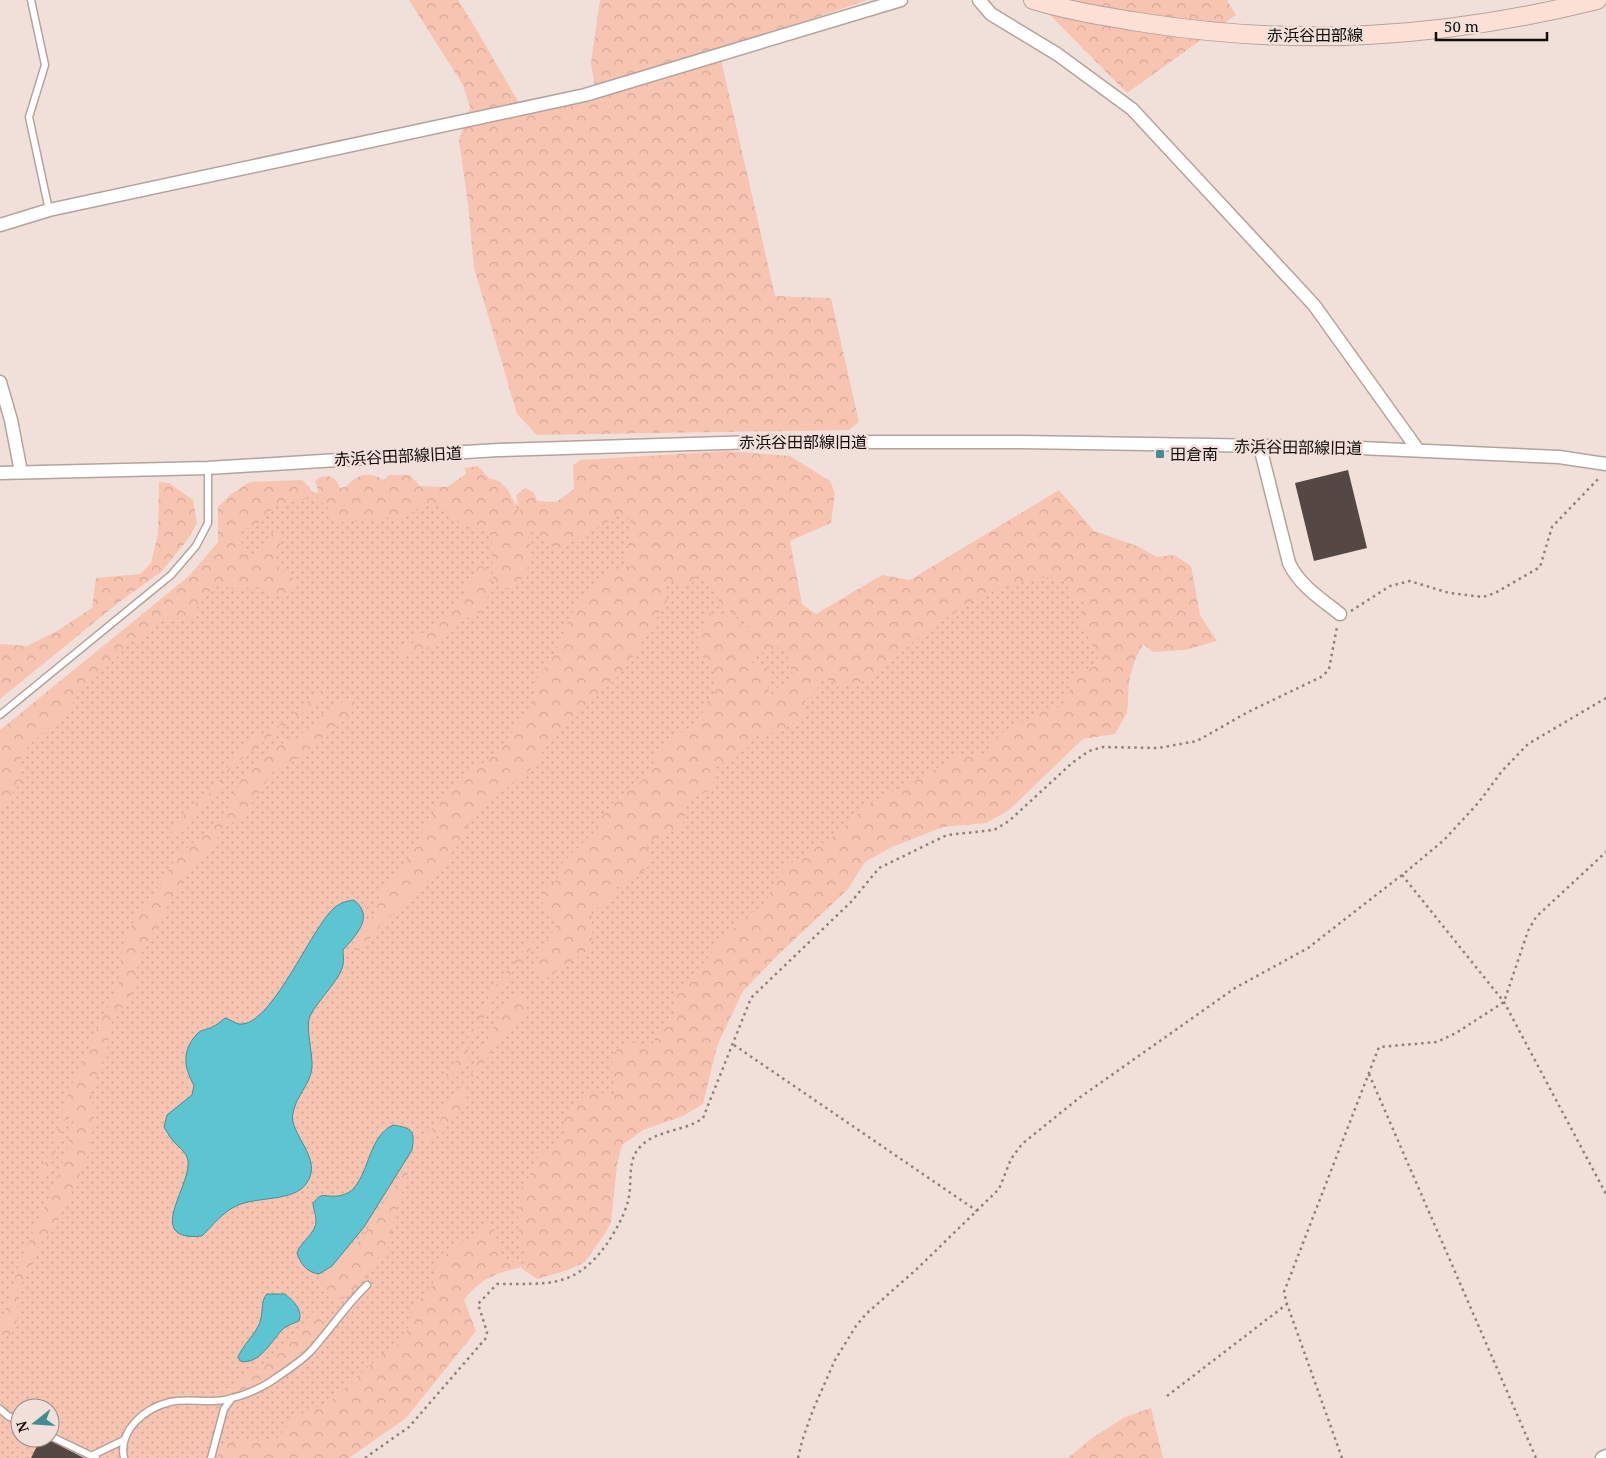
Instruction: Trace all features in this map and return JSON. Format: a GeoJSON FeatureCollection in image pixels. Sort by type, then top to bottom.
{"type":"FeatureCollection","features":[{"type":"Feature","properties":{"kind":"main road","name":"赤浜谷田部線"},"geometry":{"type":"LineString","coordinates":[[1033,0],[1116,18],[1189,30],[1308,37],[1366,36],[1440,30],[1504,20],[1597,0]]}},
{"type":"Feature","properties":{"kind":"street"},"geometry":{"type":"LineString","coordinates":[[0,225],[49,210],[586,95],[901,0]]}},
{"type":"Feature","properties":{"kind":"street"},"geometry":{"type":"LineString","coordinates":[[979,0],[991,14],[1057,54],[1132,109],[1314,305],[1418,450]]}},
{"type":"Feature","properties":{"kind":"street"},"geometry":{"type":"LineString","coordinates":[[0,382],[11,420],[21,472]]}},
{"type":"Feature","properties":{"kind":"street","name":"赤浜谷田部線旧道"},"geometry":{"type":"LineString","coordinates":[[0,473],[208,468],[517,450],[756,442],[1021,442],[1418,450],[1559,457],[1606,464]]}},
{"type":"Feature","properties":{"kind":"street"},"geometry":{"type":"LineString","coordinates":[[1260,447],[1289,563],[1294,575],[1340,614]]}},
{"type":"Feature","properties":{"kind":"street"},"geometry":{"type":"LineString","coordinates":[[1602,1458],[1606,1456]]}},
{"type":"Feature","properties":{"kind":"lane"},"geometry":{"type":"LineString","coordinates":[[31,0],[45,65],[29,117],[49,210]]}},
{"type":"Feature","properties":{"kind":"lane"},"geometry":{"type":"LineString","coordinates":[[0,715],[171,576],[196,546],[208,523],[208,468]]}},
{"type":"Feature","properties":{"kind":"lane"},"geometry":{"type":"LineString","coordinates":[[124,1458],[122,1447],[124,1440],[138,1419],[171,1402],[209,1401],[232,1397],[270,1382],[309,1353],[352,1299],[367,1285]]}},
{"type":"Feature","properties":{"kind":"lane"},"geometry":{"type":"LineString","coordinates":[[211,1458],[224,1409],[232,1397]]}},
{"type":"Feature","properties":{"kind":"lane"},"geometry":{"type":"LineString","coordinates":[[209,1401],[216,1404],[220,1409],[222,1417]]}},
{"type":"Feature","properties":{"kind":"lane"},"geometry":{"type":"LineString","coordinates":[[0,1409],[10,1417]]}},
{"type":"Feature","properties":{"kind":"lane"},"geometry":{"type":"LineString","coordinates":[[60,1441],[94,1457],[124,1440]]}},
{"type":"Feature","properties":{"kind":"path"},"geometry":{"type":"LineString","coordinates":[[365,1458],[409,1427],[486,1338],[488,1332],[478,1304],[497,1284],[548,1283],[566,1279],[581,1272],[595,1260],[612,1237],[628,1201],[632,1159],[640,1146],[650,1139],[697,1123],[704,1118],[751,998],[852,901],[879,868],[947,835],[994,830],[1009,821],[1072,763],[1089,751],[1103,746],[1158,748],[1197,741],[1248,712],[1323,676],[1329,669],[1340,614],[1350,611],[1390,586],[1410,581],[1448,594],[1483,597],[1495,593],[1540,568],[1552,527],[1606,471]]}},
{"type":"Feature","properties":{"kind":"path"},"geometry":{"type":"LineString","coordinates":[[798,1458],[802,1440],[813,1410],[835,1360],[856,1326],[866,1314],[977,1212],[999,1189],[1011,1159],[1022,1144],[1072,1104],[1235,988],[1308,948],[1444,840],[1480,802],[1502,771],[1528,744],[1606,698]]}},
{"type":"Feature","properties":{"kind":"path"},"geometry":{"type":"LineString","coordinates":[[1342,1458],[1284,1292],[1379,1047],[1437,1042],[1456,1033],[1504,1002],[1528,931],[1536,917],[1606,852]]}},
{"type":"Feature","properties":{"kind":"path"},"geometry":{"type":"LineString","coordinates":[[1402,875],[1504,1002],[1606,1194]]}},
{"type":"Feature","properties":{"kind":"path"},"geometry":{"type":"LineString","coordinates":[[734,1045],[977,1212]]}},
{"type":"Feature","properties":{"kind":"path"},"geometry":{"type":"LineString","coordinates":[[1369,1074],[1536,1458]]}},
{"type":"Feature","properties":{"kind":"path"},"geometry":{"type":"LineString","coordinates":[[1167,1396],[1287,1304]]}},
{"type":"Feature","properties":{"kind":"green space"},"geometry":{"type":"Polygon","coordinates":[[[409,0],[458,0],[524,112],[597,100],[591,63],[600,0],[867,0],[719,51],[775,296],[831,298],[859,422],[849,430],[537,435],[517,414],[474,268],[459,140],[470,107],[463,85],[409,0]]]}},
{"type":"Feature","properties":{"kind":"green space"},"geometry":{"type":"Polygon","coordinates":[[[1035,0],[1227,0],[1236,15],[1127,93],[1035,0]]]}},
{"type":"Feature","properties":{"kind":"green space"},"geometry":{"type":"Polygon","coordinates":[[[727,451],[790,456],[830,481],[835,493],[831,523],[790,541],[802,604],[816,614],[882,575],[910,580],[1059,490],[1094,531],[1137,546],[1157,557],[1174,555],[1191,566],[1200,615],[1217,641],[1185,650],[1153,652],[1143,644],[1134,662],[1129,682],[1127,713],[1115,734],[1083,739],[1009,810],[986,823],[943,827],[892,847],[865,862],[848,889],[743,991],[717,1046],[703,1104],[683,1116],[643,1130],[622,1145],[617,1165],[611,1222],[585,1262],[568,1270],[537,1279],[521,1268],[526,1261],[527,1254],[519,1242],[518,1218],[522,1188],[536,1165],[538,1153],[556,1148],[566,1132],[564,1117],[578,1101],[593,1092],[615,1094],[612,1063],[619,1047],[638,1041],[648,1047],[652,1045],[661,1026],[677,1010],[674,998],[743,918],[764,905],[777,878],[785,867],[838,833],[867,805],[937,769],[954,756],[989,753],[992,740],[1001,733],[1047,708],[1061,707],[1072,686],[1070,674],[1092,668],[1099,660],[1081,621],[1085,603],[1070,596],[1067,581],[1045,577],[991,590],[924,632],[877,675],[852,685],[837,684],[826,679],[819,682],[817,690],[805,700],[805,714],[777,732],[750,737],[749,747],[740,752],[733,762],[724,762],[715,768],[712,790],[697,795],[688,802],[680,830],[662,835],[654,839],[647,846],[651,864],[636,878],[617,887],[609,901],[591,912],[591,944],[584,953],[544,980],[535,971],[539,953],[558,920],[540,898],[546,888],[557,880],[563,862],[593,833],[599,819],[608,811],[614,801],[643,780],[656,758],[678,735],[690,727],[704,711],[705,704],[716,691],[717,676],[703,657],[695,641],[700,635],[709,613],[728,617],[745,627],[752,627],[722,606],[714,591],[699,573],[689,586],[666,580],[667,600],[635,654],[613,682],[557,730],[530,770],[479,808],[442,869],[378,928],[362,949],[356,952],[352,946],[374,914],[383,886],[400,872],[439,802],[474,766],[484,763],[506,741],[533,704],[535,681],[554,655],[572,613],[594,587],[612,571],[632,567],[621,559],[630,541],[630,519],[621,515],[556,550],[541,536],[525,529],[530,544],[530,559],[525,573],[511,590],[502,588],[493,580],[492,536],[482,529],[471,528],[457,521],[439,502],[395,520],[385,516],[379,520],[335,521],[328,508],[317,497],[318,489],[315,481],[320,477],[329,476],[337,481],[340,488],[346,486],[357,477],[365,475],[376,476],[384,480],[389,475],[410,475],[420,486],[447,487],[466,474],[465,468],[478,466],[489,478],[499,481],[508,490],[522,518],[516,495],[525,488],[534,493],[537,501],[556,502],[574,489],[573,465],[581,460],[727,451]],[[779,646],[775,651],[751,655],[749,661],[766,665],[772,673],[768,685],[769,695],[794,676],[787,652],[779,646]]]}},
{"type":"Feature","properties":{"kind":"green space"},"geometry":{"type":"Polygon","coordinates":[[[302,480],[313,493],[303,500],[277,505],[258,523],[237,534],[250,557],[257,552],[274,531],[283,536],[278,553],[273,560],[280,569],[296,581],[288,595],[277,597],[257,587],[232,589],[217,583],[198,605],[192,618],[161,620],[141,637],[128,644],[76,696],[70,709],[28,746],[19,762],[23,780],[9,797],[0,815],[0,730],[189,576],[218,542],[218,507],[231,494],[250,482],[302,480]]]}},
{"type":"Feature","properties":{"kind":"green space"},"geometry":{"type":"Polygon","coordinates":[[[159,482],[169,483],[193,500],[197,523],[188,539],[161,572],[118,603],[0,699],[0,644],[27,646],[57,631],[92,608],[96,578],[140,574],[151,563],[158,534],[159,482]]]}},
{"type":"Feature","properties":{"kind":"green space"},"geometry":{"type":"Polygon","coordinates":[[[271,490],[633,511],[823,638],[1079,536],[1130,652],[1078,727],[869,847],[739,987],[619,1143],[539,1267],[503,1266],[468,1280],[298,1458],[0,1458],[0,742],[223,554],[228,514],[271,490]]]}},
{"type":"Feature","properties":{"kind":"green space"},"geometry":{"type":"Polygon","coordinates":[[[471,566],[482,566],[489,572],[491,581],[486,606],[481,612],[462,620],[449,634],[419,653],[396,655],[394,650],[398,645],[413,643],[415,636],[437,625],[460,604],[465,597],[465,586],[475,579],[476,572],[471,566]]]}},
{"type":"Feature","properties":{"kind":"green space"},"geometry":{"type":"Polygon","coordinates":[[[322,690],[327,693],[326,698],[310,707],[231,767],[215,797],[194,815],[190,825],[177,836],[171,836],[187,810],[213,790],[235,756],[244,746],[283,722],[322,690]]]}},
{"type":"Feature","properties":{"kind":"green space"},"geometry":{"type":"Polygon","coordinates":[[[350,698],[357,704],[349,717],[330,730],[315,745],[288,765],[271,773],[261,791],[242,817],[222,828],[212,850],[193,867],[176,891],[140,956],[131,996],[112,1022],[106,1055],[91,1088],[94,1121],[87,1159],[56,1225],[40,1241],[31,1267],[16,1292],[18,1310],[16,1324],[10,1336],[3,1336],[0,1324],[19,1264],[55,1186],[67,1149],[75,1113],[65,1120],[59,1143],[45,1178],[36,1185],[57,1134],[59,1118],[73,1082],[119,982],[121,955],[127,935],[137,915],[159,886],[177,856],[208,831],[228,808],[241,779],[263,755],[314,726],[324,712],[350,698]]]}},
{"type":"Feature","properties":{"kind":"green space"},"geometry":{"type":"Polygon","coordinates":[[[531,942],[535,943],[497,992],[468,1046],[468,1061],[439,1084],[436,1083],[449,1071],[457,1060],[482,1008],[500,979],[531,942]]]}},
{"type":"Feature","properties":{"kind":"green space"},"geometry":{"type":"Polygon","coordinates":[[[517,996],[528,1004],[522,1017],[494,1046],[478,1075],[465,1089],[463,1106],[442,1133],[425,1143],[422,1137],[441,1119],[442,1110],[454,1093],[474,1071],[504,1006],[517,996]]]}},
{"type":"Feature","properties":{"kind":"green space"},"geometry":{"type":"Polygon","coordinates":[[[408,1167],[409,1171],[397,1208],[387,1251],[376,1259],[372,1270],[360,1284],[346,1297],[338,1300],[328,1294],[321,1281],[341,1263],[361,1239],[404,1170],[408,1167]]]}},
{"type":"Feature","properties":{"kind":"green space"},"geometry":{"type":"Polygon","coordinates":[[[486,1225],[494,1229],[501,1258],[518,1264],[520,1268],[503,1272],[482,1282],[464,1300],[476,1331],[406,1418],[349,1458],[217,1458],[221,1447],[227,1443],[277,1439],[296,1416],[330,1402],[381,1355],[404,1341],[413,1307],[433,1285],[436,1262],[486,1225]]]}},
{"type":"Feature","properties":{"kind":"green space"},"geometry":{"type":"Polygon","coordinates":[[[311,1311],[323,1322],[322,1327],[315,1337],[300,1348],[287,1364],[262,1382],[243,1390],[223,1394],[222,1392],[267,1362],[277,1353],[307,1322],[311,1311]]]}},
{"type":"Feature","properties":{"kind":"green space"},"geometry":{"type":"Polygon","coordinates":[[[1151,1408],[1163,1458],[1068,1458],[1092,1438],[1125,1417],[1151,1408]]]}},
{"type":"Feature","properties":{"kind":"water"},"geometry":{"type":"Polygon","coordinates":[[[354,900],[360,906],[363,913],[361,926],[343,950],[343,965],[338,977],[310,1016],[308,1027],[311,1074],[293,1113],[293,1121],[309,1156],[311,1175],[306,1184],[293,1194],[236,1206],[222,1216],[202,1236],[185,1236],[175,1230],[172,1222],[174,1210],[187,1172],[188,1161],[183,1151],[172,1140],[164,1127],[167,1115],[192,1095],[194,1085],[186,1065],[189,1045],[200,1032],[214,1026],[225,1018],[239,1024],[251,1021],[264,1010],[277,994],[314,935],[334,908],[354,900]]]}},
{"type":"Feature","properties":{"kind":"water"},"geometry":{"type":"Polygon","coordinates":[[[393,1125],[409,1129],[413,1135],[412,1150],[364,1227],[332,1266],[319,1274],[311,1272],[300,1261],[297,1253],[316,1225],[313,1203],[321,1196],[339,1196],[352,1190],[359,1180],[379,1137],[393,1125]]]}},
{"type":"Feature","properties":{"kind":"water"},"geometry":{"type":"Polygon","coordinates":[[[267,1294],[285,1294],[294,1302],[298,1309],[300,1313],[299,1321],[284,1328],[260,1356],[254,1360],[240,1361],[238,1357],[240,1353],[260,1323],[263,1302],[267,1294]]]}},
{"type":"Feature","properties":{"kind":"building"},"geometry":{"type":"Polygon","coordinates":[[[1348,470],[1367,548],[1314,561],[1295,483],[1348,470]]]}},
{"type":"Feature","properties":{"kind":"building"},"geometry":{"type":"Polygon","coordinates":[[[60,1446],[84,1458],[31,1458],[36,1448],[60,1448],[60,1446]]]}},
{"type":"Feature","properties":{"kind":"place","name":"田倉南"},"geometry":{"type":"Point","coordinates":[1160,454]}}]}
